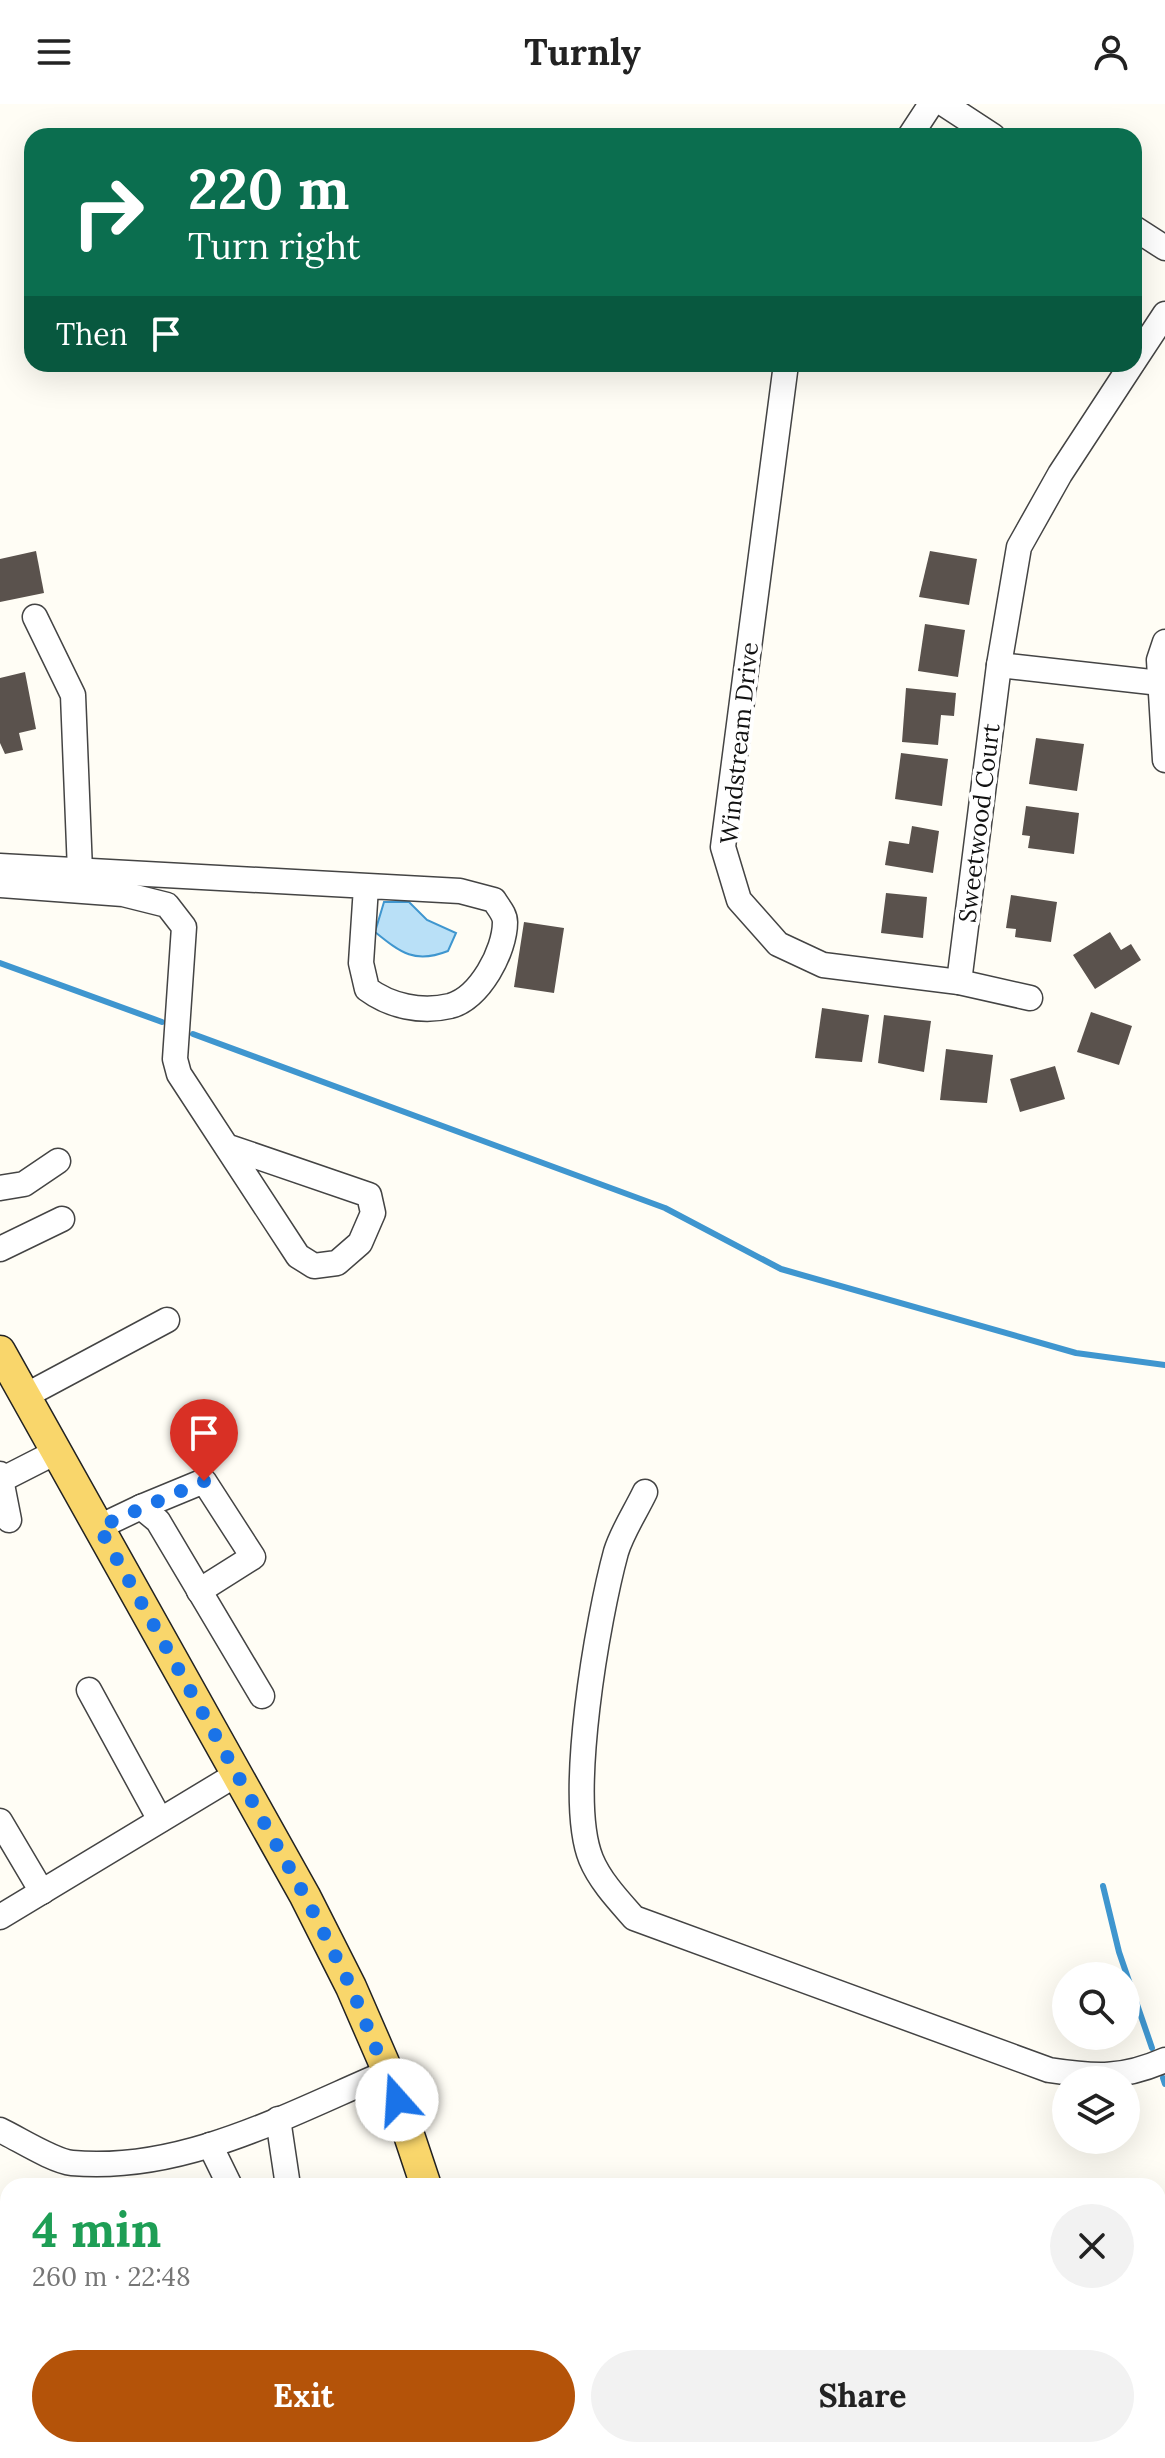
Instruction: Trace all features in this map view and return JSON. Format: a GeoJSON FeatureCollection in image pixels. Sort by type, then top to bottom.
{"type":"FeatureCollection","features":[{"type":"Feature","properties":{"kind":"main road"},"geometry":{"type":"LineString","coordinates":[[0,1351],[237,1774],[351,1987],[388,2072],[423,2178]]}},
{"type":"Feature","properties":{"kind":"street"},"geometry":{"type":"LineString","coordinates":[[915,128],[931,104]]}},
{"type":"Feature","properties":{"kind":"street"},"geometry":{"type":"LineString","coordinates":[[944,104],[981,128]]}},
{"type":"Feature","properties":{"kind":"street"},"geometry":{"type":"LineString","coordinates":[[1142,233],[1165,248]]}},
{"type":"Feature","properties":{"kind":"street","name":"Sweetwood Court"},"geometry":{"type":"LineString","coordinates":[[1142,348],[1165,314]]}},
{"type":"Feature","properties":{"kind":"street","name":"Windstream Drive"},"geometry":{"type":"LineString","coordinates":[[785,372],[723,847],[739,900],[778,944],[823,965],[959,982],[1030,998]]}},
{"type":"Feature","properties":{"kind":"street","name":"Sweetwood Court"},"geometry":{"type":"LineString","coordinates":[[959,982],[999,665],[1019,547],[1060,474],[1126,372]]}},
{"type":"Feature","properties":{"kind":"street"},"geometry":{"type":"LineString","coordinates":[[35,617],[73,695],[80,871]]}},
{"type":"Feature","properties":{"kind":"street"},"geometry":{"type":"LineString","coordinates":[[1165,642],[1159,660],[1165,760]]}},
{"type":"Feature","properties":{"kind":"street"},"geometry":{"type":"LineString","coordinates":[[999,665],[1160,683]]}},
{"type":"Feature","properties":{"kind":"street"},"geometry":{"type":"LineString","coordinates":[[0,866],[460,891],[494,900],[505,918],[500,951],[469,997],[450,1006],[411,1008],[385,1002],[367,989],[361,963],[366,887]]}},
{"type":"Feature","properties":{"kind":"street"},"geometry":{"type":"LineString","coordinates":[[0,885],[123,894],[167,905],[184,927],[175,1059],[179,1074],[226,1146],[298,1256],[314,1266],[337,1263],[360,1243],[373,1213],[369,1195],[226,1146]]}},
{"type":"Feature","properties":{"kind":"street"},"geometry":{"type":"LineString","coordinates":[[0,1188],[24,1184],[58,1161]]}},
{"type":"Feature","properties":{"kind":"street"},"geometry":{"type":"LineString","coordinates":[[0,1249],[62,1219]]}},
{"type":"Feature","properties":{"kind":"street"},"geometry":{"type":"LineString","coordinates":[[25,1396],[167,1320]]}},
{"type":"Feature","properties":{"kind":"street"},"geometry":{"type":"LineString","coordinates":[[9,1520],[1,1476],[56,1452]]}},
{"type":"Feature","properties":{"kind":"street"},"geometry":{"type":"LineString","coordinates":[[99,1527],[204,1481],[253,1557],[199,1591]]}},
{"type":"Feature","properties":{"kind":"street"},"geometry":{"type":"LineString","coordinates":[[645,1492],[617,1549],[599,1634],[581,1778],[582,1826],[591,1860],[634,1918],[1049,2070],[1090,2076],[1133,2074],[1165,2060]]}},
{"type":"Feature","properties":{"kind":"street"},"geometry":{"type":"LineString","coordinates":[[141,1507],[158,1521],[262,1696]]}},
{"type":"Feature","properties":{"kind":"street"},"geometry":{"type":"LineString","coordinates":[[89,1690],[160,1820]]}},
{"type":"Feature","properties":{"kind":"street"},"geometry":{"type":"LineString","coordinates":[[0,1917],[237,1774]]}},
{"type":"Feature","properties":{"kind":"street"},"geometry":{"type":"LineString","coordinates":[[0,1821],[42,1892]]}},
{"type":"Feature","properties":{"kind":"street"},"geometry":{"type":"LineString","coordinates":[[0,2130],[69,2163],[148,2161],[210,2145],[388,2072]]}},
{"type":"Feature","properties":{"kind":"street"},"geometry":{"type":"LineString","coordinates":[[278,2119],[287,2178]]}},
{"type":"Feature","properties":{"kind":"street"},"geometry":{"type":"LineString","coordinates":[[210,2145],[226,2178]]}},
{"type":"Feature","properties":{"kind":"water"},"geometry":{"type":"Polygon","coordinates":[[[384,902],[409,902],[427,920],[456,933],[448,951],[417,956],[401,951],[384,939],[375,932],[384,902]]]}},
{"type":"Feature","properties":{"kind":"building"},"geometry":{"type":"Polygon","coordinates":[[[36,551],[44,593],[0,602],[0,559],[36,551]]]}},
{"type":"Feature","properties":{"kind":"building"},"geometry":{"type":"Polygon","coordinates":[[[930,551],[977,559],[969,605],[919,597],[930,551]]]}},
{"type":"Feature","properties":{"kind":"building"},"geometry":{"type":"Polygon","coordinates":[[[925,624],[965,630],[958,677],[918,671],[925,624]]]}},
{"type":"Feature","properties":{"kind":"building"},"geometry":{"type":"Polygon","coordinates":[[[25,672],[36,729],[19,733],[23,750],[5,754],[0,743],[0,678],[25,672]]]}},
{"type":"Feature","properties":{"kind":"building"},"geometry":{"type":"Polygon","coordinates":[[[906,688],[956,693],[954,716],[941,715],[938,745],[902,742],[906,688]]]}},
{"type":"Feature","properties":{"kind":"building"},"geometry":{"type":"Polygon","coordinates":[[[1036,738],[1084,744],[1077,791],[1029,784],[1036,738]]]}},
{"type":"Feature","properties":{"kind":"building"},"geometry":{"type":"Polygon","coordinates":[[[901,753],[948,759],[942,806],[895,799],[901,753]]]}},
{"type":"Feature","properties":{"kind":"building"},"geometry":{"type":"Polygon","coordinates":[[[1026,806],[1079,813],[1074,854],[1028,848],[1030,836],[1022,835],[1026,806]]]}},
{"type":"Feature","properties":{"kind":"building"},"geometry":{"type":"Polygon","coordinates":[[[912,826],[939,831],[933,873],[885,865],[889,841],[909,844],[912,826]]]}},
{"type":"Feature","properties":{"kind":"building"},"geometry":{"type":"Polygon","coordinates":[[[886,893],[927,897],[923,938],[881,933],[886,893]]]}},
{"type":"Feature","properties":{"kind":"building"},"geometry":{"type":"Polygon","coordinates":[[[1011,895],[1057,902],[1051,942],[1015,937],[1016,929],[1006,928],[1011,895]]]}},
{"type":"Feature","properties":{"kind":"building"},"geometry":{"type":"Polygon","coordinates":[[[524,922],[564,928],[554,993],[514,987],[524,922]]]}},
{"type":"Feature","properties":{"kind":"building"},"geometry":{"type":"Polygon","coordinates":[[[1110,932],[1121,950],[1131,944],[1141,960],[1095,989],[1073,955],[1110,932]]]}},
{"type":"Feature","properties":{"kind":"building"},"geometry":{"type":"Polygon","coordinates":[[[822,1008],[869,1015],[862,1062],[815,1058],[822,1008]]]}},
{"type":"Feature","properties":{"kind":"building"},"geometry":{"type":"Polygon","coordinates":[[[1091,1012],[1132,1026],[1119,1065],[1077,1052],[1091,1012]]]}},
{"type":"Feature","properties":{"kind":"building"},"geometry":{"type":"Polygon","coordinates":[[[884,1015],[931,1021],[924,1072],[878,1063],[884,1015]]]}},
{"type":"Feature","properties":{"kind":"building"},"geometry":{"type":"Polygon","coordinates":[[[946,1049],[993,1055],[987,1103],[940,1100],[946,1049]]]}},
{"type":"Feature","properties":{"kind":"building"},"geometry":{"type":"Polygon","coordinates":[[[1055,1066],[1065,1099],[1020,1112],[1010,1079],[1055,1066]]]}},
{"type":"Feature","properties":{"kind":"waterway"},"geometry":{"type":"LineString","coordinates":[[0,963],[162,1022]]}},
{"type":"Feature","properties":{"kind":"waterway"},"geometry":{"type":"LineString","coordinates":[[193,1034],[665,1208],[781,1269],[1076,1353],[1165,1365]]}},
{"type":"Feature","properties":{"kind":"waterway"},"geometry":{"type":"LineString","coordinates":[[1103,1886],[1119,1952],[1152,2048]]}},
{"type":"Feature","properties":{"kind":"waterway"},"geometry":{"type":"LineString","coordinates":[[1163,2078],[1165,2084]]}},
{"type":"Feature","properties":{"kind":"route"},"geometry":{"type":"LineString","coordinates":[[204,1481],[99,1527],[305,1896],[351,1987],[397,2100]]}}]}
